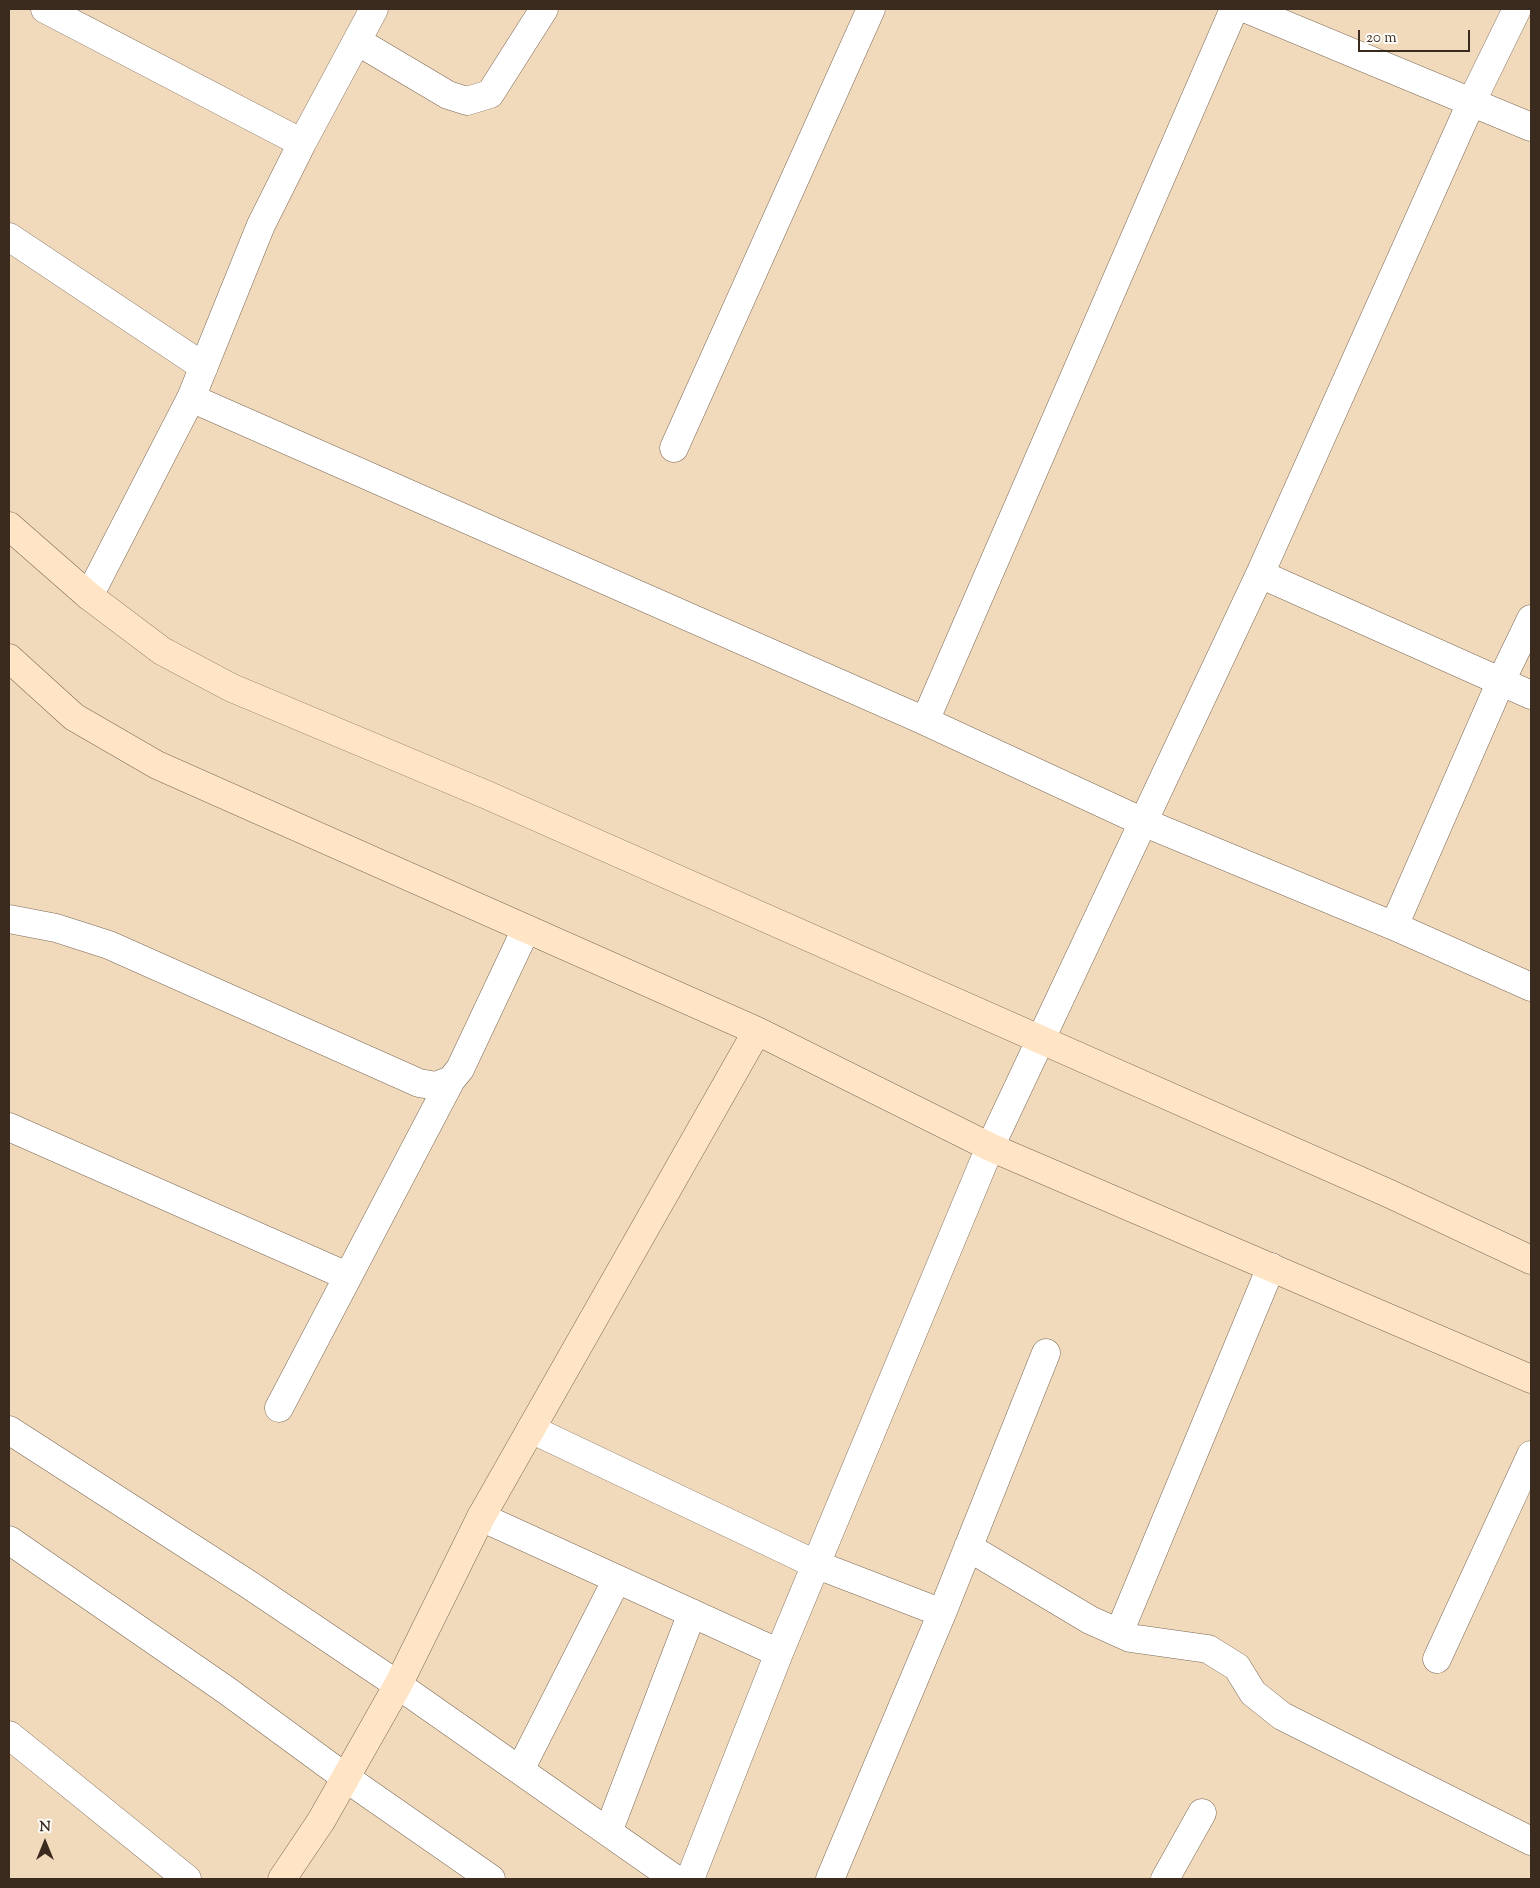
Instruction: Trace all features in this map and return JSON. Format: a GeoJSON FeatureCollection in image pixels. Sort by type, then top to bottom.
{"type":"FeatureCollection","features":[{"type":"Feature","properties":{"kind":"street"},"geometry":{"type":"LineString","coordinates":[[45,9],[302,143]]}},
{"type":"Feature","properties":{"kind":"street"},"geometry":{"type":"LineString","coordinates":[[89,596],[192,398],[261,225],[302,143],[374,9]]}},
{"type":"Feature","properties":{"kind":"street"},"geometry":{"type":"LineString","coordinates":[[357,40],[448,95],[467,101],[490,94],[544,9]]}},
{"type":"Feature","properties":{"kind":"street"},"geometry":{"type":"LineString","coordinates":[[674,448],[871,9]]}},
{"type":"Feature","properties":{"kind":"street"},"geometry":{"type":"LineString","coordinates":[[925,721],[1234,9]]}},
{"type":"Feature","properties":{"kind":"street"},"geometry":{"type":"LineString","coordinates":[[1247,9],[1531,127]]}},
{"type":"Feature","properties":{"kind":"street"},"geometry":{"type":"LineString","coordinates":[[690,1879],[815,1564],[990,1147],[1260,574],[1471,103],[1517,9]]}},
{"type":"Feature","properties":{"kind":"street"},"geometry":{"type":"LineString","coordinates":[[9,236],[204,367]]}},
{"type":"Feature","properties":{"kind":"street"},"geometry":{"type":"LineString","coordinates":[[192,398],[925,721],[1143,822],[1394,926],[1531,987]]}},
{"type":"Feature","properties":{"kind":"street"},"geometry":{"type":"LineString","coordinates":[[9,526],[89,596],[162,651],[232,688],[487,795],[1041,1042],[1390,1194],[1531,1260]]}},
{"type":"Feature","properties":{"kind":"street"},"geometry":{"type":"LineString","coordinates":[[1260,574],[1531,695]]}},
{"type":"Feature","properties":{"kind":"street"},"geometry":{"type":"LineString","coordinates":[[1394,926],[1501,681],[1531,619]]}},
{"type":"Feature","properties":{"kind":"street"},"geometry":{"type":"LineString","coordinates":[[9,658],[74,717],[157,765],[757,1031],[990,1147],[1531,1379]]}},
{"type":"Feature","properties":{"kind":"street"},"geometry":{"type":"LineString","coordinates":[[9,920],[56,928],[109,945],[419,1083],[436,1086],[451,1080]]}},
{"type":"Feature","properties":{"kind":"street"},"geometry":{"type":"LineString","coordinates":[[279,1408],[451,1080],[460,1069],[526,929]]}},
{"type":"Feature","properties":{"kind":"street"},"geometry":{"type":"LineString","coordinates":[[282,1879],[321,1821],[346,1778],[398,1685],[481,1517],[757,1031]]}},
{"type":"Feature","properties":{"kind":"street"},"geometry":{"type":"LineString","coordinates":[[9,1127],[347,1276]]}},
{"type":"Feature","properties":{"kind":"street"},"geometry":{"type":"LineString","coordinates":[[1119,1633],[1271,1267]]}},
{"type":"Feature","properties":{"kind":"street"},"geometry":{"type":"LineString","coordinates":[[830,1879],[942,1613],[1046,1353]]}},
{"type":"Feature","properties":{"kind":"street"},"geometry":{"type":"LineString","coordinates":[[530,1429],[815,1564],[942,1613]]}},
{"type":"Feature","properties":{"kind":"street"},"geometry":{"type":"LineString","coordinates":[[9,1430],[248,1584],[398,1685],[675,1879]]}},
{"type":"Feature","properties":{"kind":"street"},"geometry":{"type":"LineString","coordinates":[[1437,1659],[1531,1455]]}},
{"type":"Feature","properties":{"kind":"street"},"geometry":{"type":"LineString","coordinates":[[481,1517],[779,1652]]}},
{"type":"Feature","properties":{"kind":"street"},"geometry":{"type":"LineString","coordinates":[[9,1540],[226,1690],[346,1778],[491,1879]]}},
{"type":"Feature","properties":{"kind":"street"},"geometry":{"type":"LineString","coordinates":[[968,1547],[1090,1620],[1130,1638],[1208,1649],[1236,1667],[1253,1693],[1282,1716],[1531,1841]]}},
{"type":"Feature","properties":{"kind":"street"},"geometry":{"type":"LineString","coordinates":[[520,1770],[617,1579]]}},
{"type":"Feature","properties":{"kind":"street"},"geometry":{"type":"LineString","coordinates":[[608,1832],[692,1613]]}},
{"type":"Feature","properties":{"kind":"street"},"geometry":{"type":"LineString","coordinates":[[9,1736],[187,1879]]}},
{"type":"Feature","properties":{"kind":"street"},"geometry":{"type":"LineString","coordinates":[[1165,1879],[1202,1812]]}}]}
